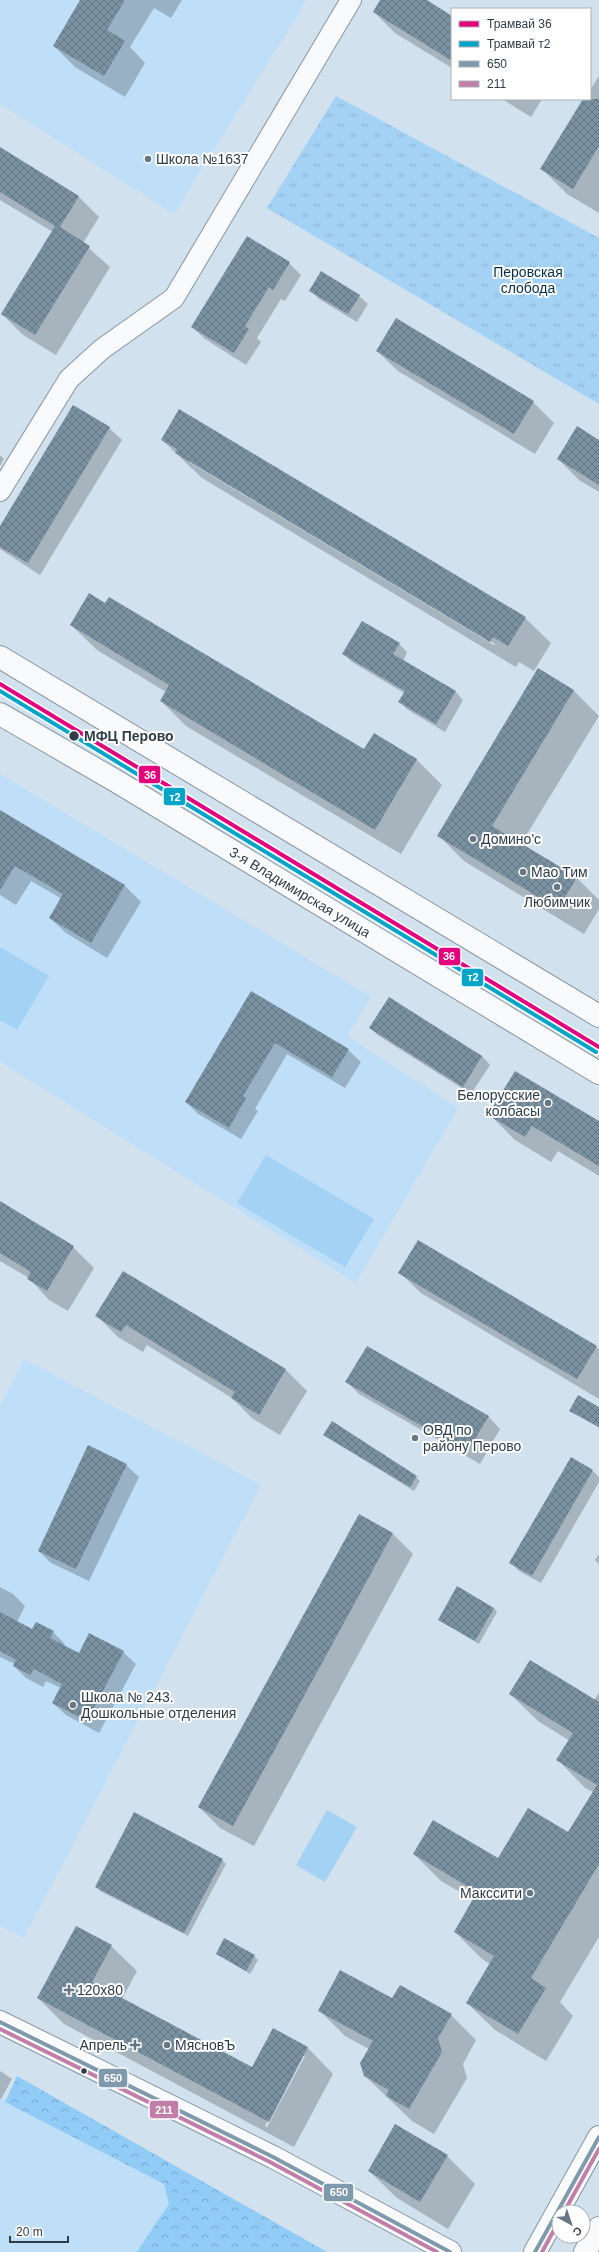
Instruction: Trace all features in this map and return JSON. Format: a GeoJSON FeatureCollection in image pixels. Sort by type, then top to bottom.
{"type":"FeatureCollection","features":[{"type":"Feature","properties":{"kind":"street"},"geometry":{"type":"LineString","coordinates":[[0,491],[69,379],[102,349],[174,298],[351,0]]}},
{"type":"Feature","properties":{"kind":"street"},"geometry":{"type":"LineString","coordinates":[[0,657],[599,1016]]}},
{"type":"Feature","properties":{"kind":"street","name":"3-я Владимирская улица"},"geometry":{"type":"LineString","coordinates":[[0,714],[116,781],[599,1073]]}},
{"type":"Feature","properties":{"kind":"street"},"geometry":{"type":"LineString","coordinates":[[0,2022],[272,2157],[450,2252]]}},
{"type":"Feature","properties":{"kind":"street"},"geometry":{"type":"LineString","coordinates":[[535,2252],[599,2137]]}},
{"type":"Feature","properties":{"kind":"street"},"geometry":{"type":"LineString","coordinates":[[585,2252],[599,2228]]}},
{"type":"Feature","properties":{"kind":"shaded area","name":"Школа №1637"},"geometry":{"type":"Polygon","coordinates":[[[0,0],[307,0],[174,214],[0,104],[0,0]]]}},
{"type":"Feature","properties":{"kind":"shaded area"},"geometry":{"type":"Polygon","coordinates":[[[0,774],[371,997],[347,1036],[458,1108],[356,1283],[0,1062],[0,774]]]}},
{"type":"Feature","properties":{"kind":"shaded area","name":"Школа № 243. Дошкольные отделения"},"geometry":{"type":"Polygon","coordinates":[[[24,1359],[261,1485],[24,1938],[0,1926],[0,1406],[24,1359]]]}},
{"type":"Feature","properties":{"kind":"shaded area"},"geometry":{"type":"Polygon","coordinates":[[[0,2097],[297,2252],[0,2252],[0,2097]]]}},
{"type":"Feature","properties":{"kind":"green space","name":"Перовская слобода"},"geometry":{"type":"Polygon","coordinates":[[[336,96],[599,238],[599,404],[267,208],[336,96]]]}},
{"type":"Feature","properties":{"kind":"green space"},"geometry":{"type":"Polygon","coordinates":[[[0,947],[49,976],[17,1030],[0,1020],[0,947]]]}},
{"type":"Feature","properties":{"kind":"green space"},"geometry":{"type":"Polygon","coordinates":[[[266,1155],[374,1219],[345,1267],[237,1203],[266,1155]]]}},
{"type":"Feature","properties":{"kind":"green space"},"geometry":{"type":"Polygon","coordinates":[[[327,1810],[357,1827],[325,1882],[296,1865],[327,1810]]]}},
{"type":"Feature","properties":{"kind":"green space"},"geometry":{"type":"Polygon","coordinates":[[[17,2076],[327,2252],[137,2252],[169,2204],[164,2184],[5,2102],[17,2076]]]}},
{"type":"Feature","properties":{"kind":"building"},"geometry":{"type":"Polygon","coordinates":[[[80,0],[125,0],[107,30],[125,41],[104,76],[53,46],[80,0]]]}},
{"type":"Feature","properties":{"kind":"building"},"geometry":{"type":"Polygon","coordinates":[[[380,0],[427,0],[451,15],[451,60],[373,12],[380,0]]]}},
{"type":"Feature","properties":{"kind":"building"},"geometry":{"type":"Polygon","coordinates":[[[599,99],[599,146],[573,189],[540,169],[582,100],[599,99]]]}},
{"type":"Feature","properties":{"kind":"building"},"geometry":{"type":"Polygon","coordinates":[[[0,147],[79,196],[60,227],[90,246],[35,335],[1,314],[55,226],[0,192],[0,147]]]}},
{"type":"Feature","properties":{"kind":"building"},"geometry":{"type":"Polygon","coordinates":[[[247,236],[290,262],[273,290],[269,287],[245,326],[249,329],[234,353],[191,327],[247,236]]]}},
{"type":"Feature","properties":{"kind":"building"},"geometry":{"type":"Polygon","coordinates":[[[321,271],[360,295],[348,314],[309,291],[321,271]]]}},
{"type":"Feature","properties":{"kind":"building"},"geometry":{"type":"Polygon","coordinates":[[[396,318],[534,401],[514,434],[376,351],[396,318]]]}},
{"type":"Feature","properties":{"kind":"building"},"geometry":{"type":"Polygon","coordinates":[[[73,405],[110,427],[28,563],[0,547],[0,526],[73,405]]]}},
{"type":"Feature","properties":{"kind":"building"},"geometry":{"type":"Polygon","coordinates":[[[179,409],[526,617],[508,646],[493,637],[490,642],[175,453],[177,449],[161,440],[179,409]]]}},
{"type":"Feature","properties":{"kind":"building"},"geometry":{"type":"Polygon","coordinates":[[[577,426],[599,440],[599,485],[557,459],[577,426]]]}},
{"type":"Feature","properties":{"kind":"building"},"geometry":{"type":"Polygon","coordinates":[[[89,593],[105,603],[109,597],[364,749],[374,733],[417,759],[375,830],[160,701],[169,685],[70,625],[89,593]]]}},
{"type":"Feature","properties":{"kind":"building"},"geometry":{"type":"Polygon","coordinates":[[[362,621],[400,643],[393,654],[456,691],[436,724],[398,702],[405,691],[342,654],[362,621]]]}},
{"type":"Feature","properties":{"kind":"building"},"geometry":{"type":"Polygon","coordinates":[[[538,668],[574,690],[492,826],[577,877],[558,909],[437,836],[538,668]]]}},
{"type":"Feature","properties":{"kind":"building"},"geometry":{"type":"Polygon","coordinates":[[[0,810],[125,885],[91,943],[49,918],[63,894],[15,866],[0,890],[0,810]]]}},
{"type":"Feature","properties":{"kind":"building"},"geometry":{"type":"Polygon","coordinates":[[[251,991],[349,1049],[332,1077],[275,1043],[243,1096],[246,1098],[229,1128],[185,1102],[251,991]]]}},
{"type":"Feature","properties":{"kind":"building"},"geometry":{"type":"Polygon","coordinates":[[[389,997],[482,1056],[463,1087],[369,1028],[389,997]]]}},
{"type":"Feature","properties":{"kind":"building"},"geometry":{"type":"Polygon","coordinates":[[[515,1071],[599,1121],[599,1166],[532,1126],[525,1137],[488,1115],[515,1071]]]}},
{"type":"Feature","properties":{"kind":"building"},"geometry":{"type":"Polygon","coordinates":[[[0,1201],[74,1246],[47,1291],[27,1279],[31,1272],[0,1253],[0,1201]]]}},
{"type":"Feature","properties":{"kind":"building"},"geometry":{"type":"Polygon","coordinates":[[[418,1240],[597,1346],[577,1379],[398,1273],[418,1240]]]}},
{"type":"Feature","properties":{"kind":"building"},"geometry":{"type":"Polygon","coordinates":[[[123,1271],[286,1369],[259,1415],[231,1398],[235,1392],[126,1325],[121,1332],[95,1316],[123,1271]]]}},
{"type":"Feature","properties":{"kind":"building"},"geometry":{"type":"Polygon","coordinates":[[[367,1346],[489,1416],[467,1452],[345,1382],[367,1346]]]}},
{"type":"Feature","properties":{"kind":"building"},"geometry":{"type":"Polygon","coordinates":[[[578,1395],[599,1407],[599,1427],[569,1411],[578,1395]]]}},
{"type":"Feature","properties":{"kind":"building"},"geometry":{"type":"Polygon","coordinates":[[[332,1421],[417,1476],[410,1487],[323,1435],[332,1421]]]}},
{"type":"Feature","properties":{"kind":"building"},"geometry":{"type":"Polygon","coordinates":[[[88,1445],[127,1464],[76,1569],[38,1551],[88,1445]]]}},
{"type":"Feature","properties":{"kind":"building"},"geometry":{"type":"Polygon","coordinates":[[[571,1457],[593,1470],[532,1576],[509,1563],[571,1457]]]}},
{"type":"Feature","properties":{"kind":"building"},"geometry":{"type":"Polygon","coordinates":[[[359,1514],[393,1533],[233,1826],[198,1807],[359,1514]]]}},
{"type":"Feature","properties":{"kind":"building"},"geometry":{"type":"Polygon","coordinates":[[[457,1586],[494,1608],[475,1641],[438,1620],[457,1586]]]}},
{"type":"Feature","properties":{"kind":"building"},"geometry":{"type":"Polygon","coordinates":[[[0,1612],[32,1629],[36,1622],[54,1631],[50,1638],[79,1653],[89,1633],[124,1651],[87,1721],[52,1703],[62,1684],[34,1669],[30,1675],[13,1666],[16,1660],[0,1651],[0,1612]]]}},
{"type":"Feature","properties":{"kind":"building"},"geometry":{"type":"Polygon","coordinates":[[[530,1660],[599,1702],[599,1864],[531,1978],[546,1988],[518,2034],[466,2003],[494,1956],[454,1932],[477,1892],[413,1854],[433,1820],[498,1858],[528,1808],[568,1832],[597,1785],[556,1760],[573,1733],[509,1694],[530,1660]]]}},
{"type":"Feature","properties":{"kind":"building"},"geometry":{"type":"Polygon","coordinates":[[[134,1812],[223,1859],[184,1933],[95,1887],[134,1812]]]}},
{"type":"Feature","properties":{"kind":"building"},"geometry":{"type":"Polygon","coordinates":[[[76,1926],[112,1945],[92,1982],[252,2067],[273,2028],[308,2047],[269,2122],[37,1998],[76,1926]]]}},
{"type":"Feature","properties":{"kind":"building"},"geometry":{"type":"Polygon","coordinates":[[[224,1938],[255,1955],[246,1971],[216,1954],[224,1938]]]}},
{"type":"Feature","properties":{"kind":"building"},"geometry":{"type":"Polygon","coordinates":[[[340,1970],[392,1998],[400,1985],[452,2014],[438,2038],[442,2052],[409,2109],[386,2096],[389,2090],[364,2076],[360,2063],[373,2041],[318,2011],[340,1970]]]}},
{"type":"Feature","properties":{"kind":"building"},"geometry":{"type":"Polygon","coordinates":[[[395,2124],[448,2155],[420,2202],[368,2171],[395,2124]]]}},
{"type":"Feature","properties":{"kind":"tram line","name":"36"},"geometry":{"type":"LineString","coordinates":[[0,684],[599,1047]]}},
{"type":"Feature","properties":{"kind":"tram line","name":"т2"},"geometry":{"type":"LineString","coordinates":[[0,691],[596,1052]]}},
{"type":"Feature","properties":{"kind":"transit line","name":"650"},"geometry":{"type":"LineString","coordinates":[[0,2022],[273,2157],[450,2252]]}},
{"type":"Feature","properties":{"kind":"transit line","name":"211"},"geometry":{"type":"LineString","coordinates":[[0,2029],[270,2162],[437,2252]]}},
{"type":"Feature","properties":{"kind":"transit line","name":"650"},"geometry":{"type":"LineString","coordinates":[[535,2252],[599,2137]]}},
{"type":"Feature","properties":{"kind":"transit line","name":"211"},"geometry":{"type":"LineString","coordinates":[[568,2204],[599,2149]]}},
{"type":"Feature","properties":{"kind":"transit line","name":"211"},"geometry":{"type":"LineString","coordinates":[[542,2252],[551,2236]]}},
{"type":"Feature","properties":{"kind":"place","name":"Школа №1637"},"geometry":{"type":"Point","coordinates":[148,159]}},
{"type":"Feature","properties":{"kind":"place","name":"МФЦ Перово"},"geometry":{"type":"Point","coordinates":[74,736]}},
{"type":"Feature","properties":{"kind":"place","name":"Домино'c"},"geometry":{"type":"Point","coordinates":[473,839]}},
{"type":"Feature","properties":{"kind":"place","name":"Мао Тим"},"geometry":{"type":"Point","coordinates":[523,872]}},
{"type":"Feature","properties":{"kind":"place","name":"Любимчик"},"geometry":{"type":"Point","coordinates":[557,887]}},
{"type":"Feature","properties":{"kind":"place","name":"Белорусские колбасы"},"geometry":{"type":"Point","coordinates":[548,1103]}},
{"type":"Feature","properties":{"kind":"place","name":"ОВД по району Перово"},"geometry":{"type":"Point","coordinates":[415,1438]}},
{"type":"Feature","properties":{"kind":"place","name":"Школа № 243. Дошкольные отделения"},"geometry":{"type":"Point","coordinates":[73,1705]}},
{"type":"Feature","properties":{"kind":"place","name":"Макссити"},"geometry":{"type":"Point","coordinates":[530,1893]}},
{"type":"Feature","properties":{"kind":"place","name":"120x80"},"geometry":{"type":"Point","coordinates":[69,1990]}},
{"type":"Feature","properties":{"kind":"place","name":"Апрель"},"geometry":{"type":"Point","coordinates":[135,2045]}},
{"type":"Feature","properties":{"kind":"place","name":"МясновЪ"},"geometry":{"type":"Point","coordinates":[167,2045]}}]}
